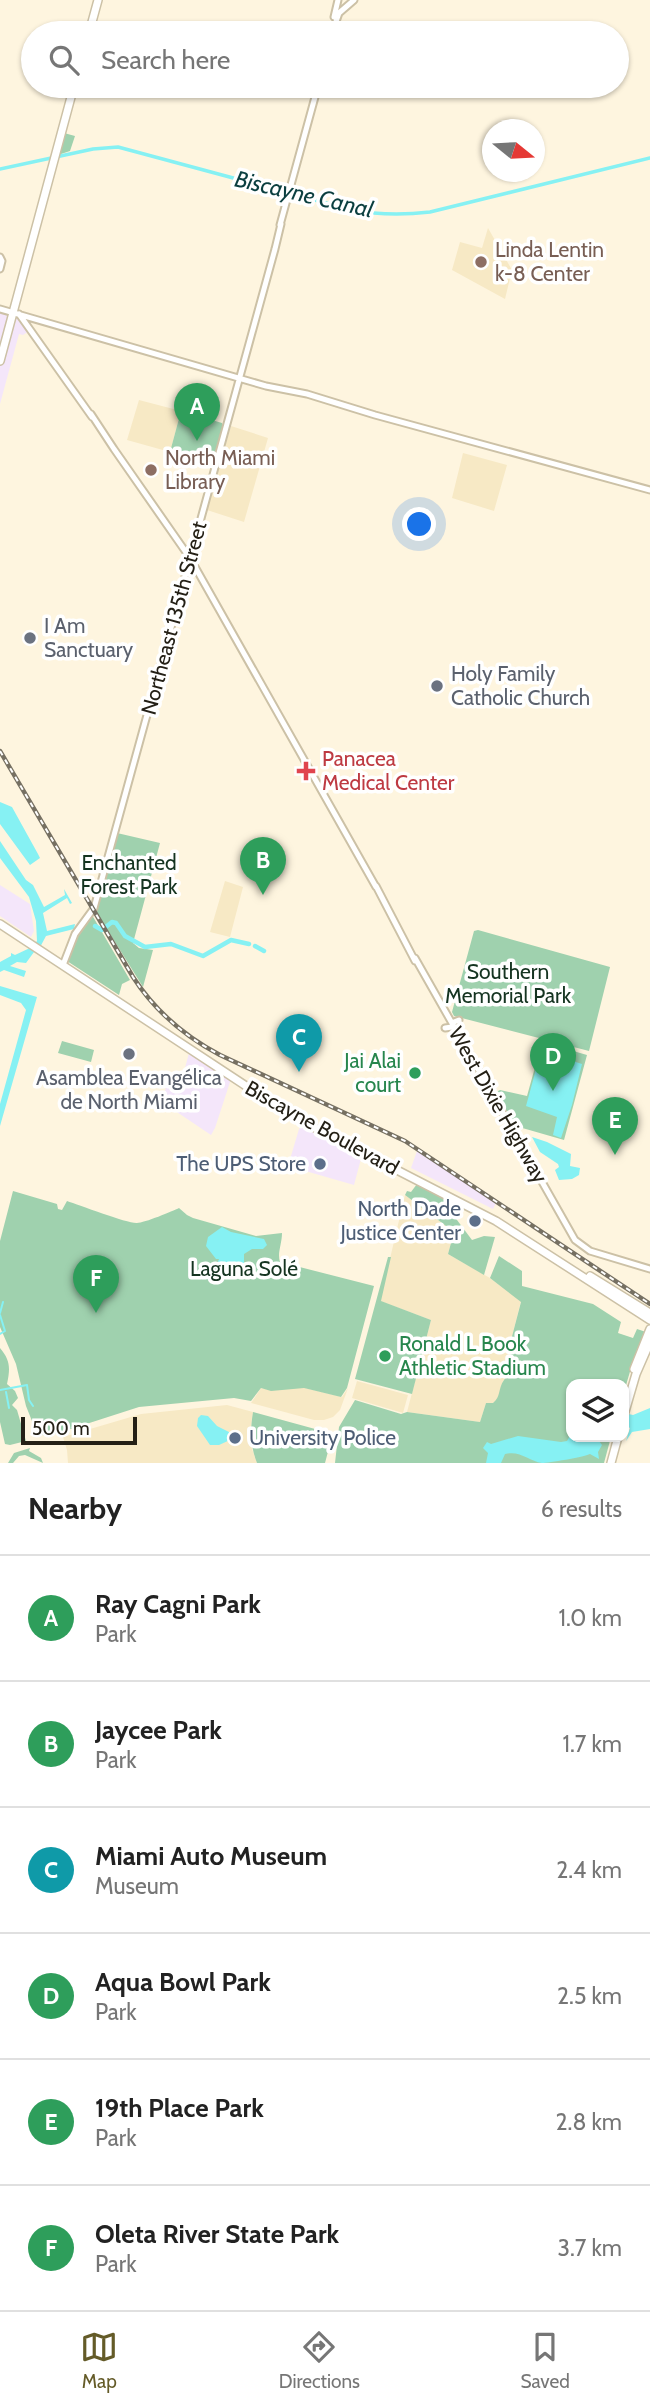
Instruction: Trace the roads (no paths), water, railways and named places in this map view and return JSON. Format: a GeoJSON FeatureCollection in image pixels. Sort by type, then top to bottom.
{"type":"FeatureCollection","features":[{"type":"Feature","properties":{"kind":"main road"},"geometry":{"type":"LineString","coordinates":[[92,21],[98,0]]}},
{"type":"Feature","properties":{"kind":"main road"},"geometry":{"type":"LineString","coordinates":[[335,21],[347,5],[340,0]]}},
{"type":"Feature","properties":{"kind":"main road"},"geometry":{"type":"LineString","coordinates":[[334,21],[340,0]]}},
{"type":"Feature","properties":{"kind":"main road"},"geometry":{"type":"LineString","coordinates":[[0,361],[17,311],[72,98]]}},
{"type":"Feature","properties":{"kind":"main road","name":"Northeast 135th Street"},"geometry":{"type":"LineString","coordinates":[[63,963],[75,934],[95,904],[315,98]]}},
{"type":"Feature","properties":{"kind":"main road"},"geometry":{"type":"LineString","coordinates":[[0,309],[17,311],[33,319],[650,490]]}},
{"type":"Feature","properties":{"kind":"main road","name":"West Dixie Highway"},"geometry":{"type":"LineString","coordinates":[[17,311],[124,463]]}},
{"type":"Feature","properties":{"kind":"main road","name":"West Dixie Highway"},"geometry":{"type":"LineString","coordinates":[[33,319],[32,330],[53,362]]}},
{"type":"Feature","properties":{"kind":"main road"},"geometry":{"type":"LineString","coordinates":[[46,367],[53,362]]}},
{"type":"Feature","properties":{"kind":"main road"},"geometry":{"type":"LineString","coordinates":[[331,402],[466,439]]}},
{"type":"Feature","properties":{"kind":"main road"},"geometry":{"type":"LineString","coordinates":[[355,410],[379,414]]}},
{"type":"Feature","properties":{"kind":"main road","name":"West Dixie Highway"},"geometry":{"type":"LineString","coordinates":[[114,449],[206,578],[212,595],[250,666],[285,720],[306,766],[316,778],[453,1027],[573,1237],[580,1245],[593,1252],[650,1269]]}},
{"type":"Feature","properties":{"kind":"main road"},"geometry":{"type":"LineString","coordinates":[[185,550],[193,548]]}},
{"type":"Feature","properties":{"kind":"main road"},"geometry":{"type":"LineString","coordinates":[[188,567],[196,567]]}},
{"type":"Feature","properties":{"kind":"main road"},"geometry":{"type":"LineString","coordinates":[[204,597],[212,595]]}},
{"type":"Feature","properties":{"kind":"main road"},"geometry":{"type":"LineString","coordinates":[[250,666],[259,661]]}},
{"type":"Feature","properties":{"kind":"main road"},"geometry":{"type":"LineString","coordinates":[[286,740],[293,738]]}},
{"type":"Feature","properties":{"kind":"main road"},"geometry":{"type":"LineString","coordinates":[[310,785],[316,778]]}},
{"type":"Feature","properties":{"kind":"main road"},"geometry":{"type":"LineString","coordinates":[[365,884],[369,882],[376,888],[375,900]]}},
{"type":"Feature","properties":{"kind":"main road","name":"Biscayne Boulevard"},"geometry":{"type":"LineString","coordinates":[[0,922],[290,1115],[316,1129],[334,1133],[531,1240],[650,1320]]}},
{"type":"Feature","properties":{"kind":"main road"},"geometry":{"type":"LineString","coordinates":[[443,1009],[451,1005]]}},
{"type":"Feature","properties":{"kind":"main road"},"geometry":{"type":"LineString","coordinates":[[445,1028],[453,1027],[454,1021],[459,1020]]}},
{"type":"Feature","properties":{"kind":"main road","name":"Biscayne Boulevard"},"geometry":{"type":"LineString","coordinates":[[212,1063],[224,1067],[325,1131],[467,1200],[650,1313]]}},
{"type":"Feature","properties":{"kind":"main road"},"geometry":{"type":"LineString","coordinates":[[458,1200],[467,1200]]}},
{"type":"Feature","properties":{"kind":"main road"},"geometry":{"type":"LineString","coordinates":[[604,1289],[614,1290]]}},
{"type":"Feature","properties":{"kind":"main road"},"geometry":{"type":"LineString","coordinates":[[629,1390],[650,1329]]}},
{"type":"Feature","properties":{"kind":"main road"},"geometry":{"type":"LineString","coordinates":[[629,1390],[650,1344]]}},
{"type":"Feature","properties":{"kind":"main road"},"geometry":{"type":"LineString","coordinates":[[608,1463],[614,1442]]}},
{"type":"Feature","properties":{"kind":"water"},"geometry":{"type":"Polygon","coordinates":[[[0,802],[12,807],[40,858],[30,865],[0,824],[0,802]]]}},
{"type":"Feature","properties":{"kind":"water"},"geometry":{"type":"Polygon","coordinates":[[[0,841],[26,880],[33,885],[44,907],[65,895],[64,889],[72,903],[70,904],[67,898],[43,913],[47,931],[75,924],[74,929],[46,936],[38,951],[34,952],[26,963],[17,962],[10,966],[26,971],[24,977],[4,970],[0,972],[0,962],[11,956],[11,953],[15,955],[32,947],[37,941],[36,921],[29,897],[0,858],[0,841]]]}},
{"type":"Feature","properties":{"kind":"water"},"geometry":{"type":"Polygon","coordinates":[[[0,986],[37,997],[0,1126],[0,1104],[26,1010],[21,1003],[0,995],[0,986]]]}},
{"type":"Feature","properties":{"kind":"water"},"geometry":{"type":"Polygon","coordinates":[[[541,1051],[582,1064],[561,1138],[553,1135],[557,1117],[526,1106],[541,1051]]]}},
{"type":"Feature","properties":{"kind":"water"},"geometry":{"type":"Polygon","coordinates":[[[532,1137],[571,1154],[570,1166],[580,1168],[579,1175],[572,1179],[559,1180],[555,1170],[559,1167],[558,1164],[540,1152],[532,1137]]]}},
{"type":"Feature","properties":{"kind":"water"},"geometry":{"type":"Polygon","coordinates":[[[222,1227],[231,1232],[264,1239],[267,1245],[263,1249],[252,1249],[244,1254],[244,1265],[240,1269],[236,1269],[234,1265],[218,1271],[216,1267],[219,1259],[216,1259],[206,1246],[208,1237],[222,1227]]]}},
{"type":"Feature","properties":{"kind":"water"},"geometry":{"type":"Polygon","coordinates":[[[650,1408],[650,1429],[632,1432],[629,1436],[629,1414],[650,1408]]]}},
{"type":"Feature","properties":{"kind":"water"},"geometry":{"type":"Polygon","coordinates":[[[201,1415],[208,1416],[217,1426],[229,1432],[230,1440],[219,1445],[210,1445],[197,1426],[201,1415]]]}},
{"type":"Feature","properties":{"kind":"water"},"geometry":{"type":"Polygon","coordinates":[[[518,1436],[561,1442],[600,1442],[602,1445],[598,1452],[599,1459],[590,1454],[542,1463],[510,1453],[505,1454],[501,1463],[486,1463],[488,1453],[483,1448],[487,1442],[491,1444],[518,1436]]]}},
{"type":"Feature","properties":{"kind":"waterway","name":"Biscayne Canal"},"geometry":{"type":"LineString","coordinates":[[0,169],[93,149],[118,147],[352,210],[401,214],[430,212],[650,158]]}},
{"type":"Feature","properties":{"kind":"waterway"},"geometry":{"type":"LineString","coordinates":[[95,926],[102,930],[112,922],[116,923],[125,936],[145,947],[171,944],[203,956],[231,940],[249,944]]}},
{"type":"Feature","properties":{"kind":"waterway"},"geometry":{"type":"LineString","coordinates":[[255,946],[264,951]]}},
{"type":"Feature","properties":{"kind":"waterway"},"geometry":{"type":"LineString","coordinates":[[0,1313],[3,1302]]}},
{"type":"Feature","properties":{"kind":"waterway"},"geometry":{"type":"LineString","coordinates":[[0,1315],[5,1331],[0,1334]]}},
{"type":"Feature","properties":{"kind":"waterway"},"geometry":{"type":"LineString","coordinates":[[0,1390],[27,1385],[29,1400],[33,1406]]}},
{"type":"Feature","properties":{"kind":"waterway"},"geometry":{"type":"LineString","coordinates":[[6,1392],[9,1408]]}},
{"type":"Feature","properties":{"kind":"railway"},"geometry":{"type":"LineString","coordinates":[[0,751],[133,977],[171,1022],[220,1055],[405,1141],[650,1304]]}},
{"type":"Feature","properties":{"kind":"place","name":"Linda Lentin k-8 Center"},"geometry":{"type":"Point","coordinates":[481,262]}},
{"type":"Feature","properties":{"kind":"place","name":"Ray Cagni Park"},"geometry":{"type":"Point","coordinates":[197,441]}},
{"type":"Feature","properties":{"kind":"place","name":"North Miami Library"},"geometry":{"type":"Point","coordinates":[151,470]}},
{"type":"Feature","properties":{"kind":"place","name":"I Am Sanctuary"},"geometry":{"type":"Point","coordinates":[30,638]}},
{"type":"Feature","properties":{"kind":"place","name":"Holy Family Catholic Church"},"geometry":{"type":"Point","coordinates":[437,686]}},
{"type":"Feature","properties":{"kind":"place","name":"Panacea Medical Center"},"geometry":{"type":"Point","coordinates":[306,771]}},
{"type":"Feature","properties":{"kind":"place","name":"Jaycee Park"},"geometry":{"type":"Point","coordinates":[263,895]}},
{"type":"Feature","properties":{"kind":"place","name":"Asamblea Evangélica de North Miami"},"geometry":{"type":"Point","coordinates":[129,1054]}},
{"type":"Feature","properties":{"kind":"place","name":"Miami Auto Museum"},"geometry":{"type":"Point","coordinates":[299,1072]}},
{"type":"Feature","properties":{"kind":"place","name":"Jai Alai court"},"geometry":{"type":"Point","coordinates":[415,1073]}},
{"type":"Feature","properties":{"kind":"place","name":"Aqua Bowl Park"},"geometry":{"type":"Point","coordinates":[553,1091]}},
{"type":"Feature","properties":{"kind":"place","name":"19th Place Park"},"geometry":{"type":"Point","coordinates":[615,1155]}},
{"type":"Feature","properties":{"kind":"place","name":"The UPS Store"},"geometry":{"type":"Point","coordinates":[320,1164]}},
{"type":"Feature","properties":{"kind":"place","name":"North Dade Justice Center"},"geometry":{"type":"Point","coordinates":[475,1221]}},
{"type":"Feature","properties":{"kind":"place","name":"Oleta River State Park"},"geometry":{"type":"Point","coordinates":[96,1313]}},
{"type":"Feature","properties":{"kind":"place","name":"Ronald L Book Athletic Stadium"},"geometry":{"type":"Point","coordinates":[385,1356]}},
{"type":"Feature","properties":{"kind":"place","name":"University Police"},"geometry":{"type":"Point","coordinates":[235,1438]}},
{"type":"Feature","properties":{"kind":"park label","name":"Enchanted Forest Park"},"geometry":{"type":"Point","coordinates":[129,875]}},
{"type":"Feature","properties":{"kind":"park label","name":"Southern Memorial Park"},"geometry":{"type":"Point","coordinates":[508,984]}},
{"type":"Feature","properties":{"kind":"park label","name":"Laguna Solé"},"geometry":{"type":"Point","coordinates":[244,1269]}}]}
